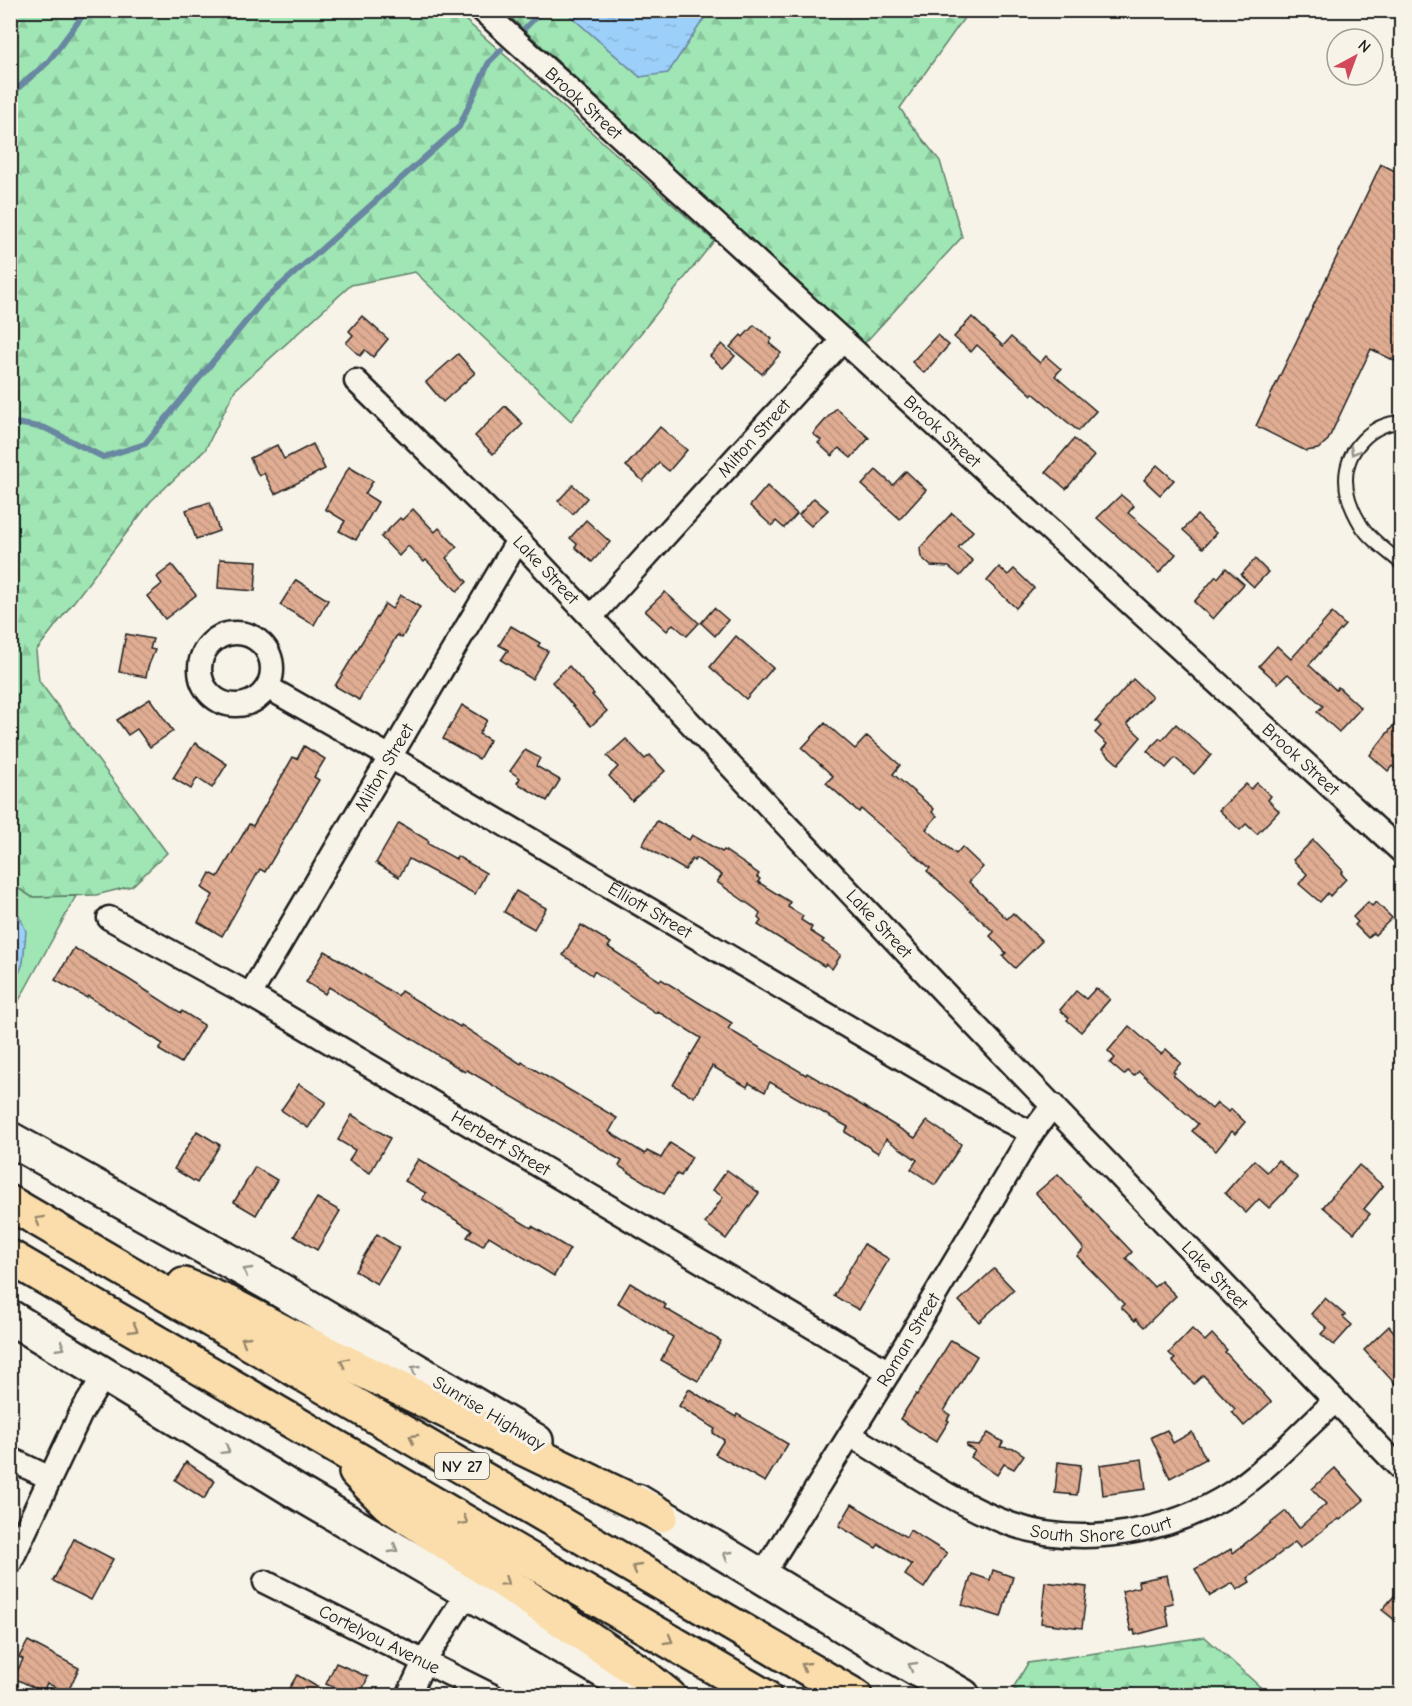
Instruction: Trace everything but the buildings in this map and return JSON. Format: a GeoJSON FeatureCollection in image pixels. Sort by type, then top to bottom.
{"type":"FeatureCollection","features":[{"type":"Feature","properties":{"kind":"highway","name":"NY 27"},"geometry":{"type":"LineString","coordinates":[[10,1203],[855,1695]]}},
{"type":"Feature","properties":{"kind":"highway"},"geometry":{"type":"LineString","coordinates":[[68,1237],[228,1303],[297,1339],[661,1515]]}},
{"type":"Feature","properties":{"kind":"highway","name":"NY 27"},"geometry":{"type":"LineString","coordinates":[[10,1257],[764,1695]]}},
{"type":"Feature","properties":{"kind":"highway"},"geometry":{"type":"LineString","coordinates":[[323,1439],[388,1504],[638,1671],[669,1695]]}},
{"type":"Feature","properties":{"kind":"main road","name":"Sunrise Highway"},"geometry":{"type":"LineString","coordinates":[[10,1140],[336,1322],[963,1695]]}},
{"type":"Feature","properties":{"kind":"main road"},"geometry":{"type":"LineString","coordinates":[[10,1317],[241,1459],[646,1695]]}},
{"type":"Feature","properties":{"kind":"street","name":"Brook Street"},"geometry":{"type":"LineString","coordinates":[[482,10],[1401,852]]}},
{"type":"Feature","properties":{"kind":"street","name":"Milton Street"},"geometry":{"type":"LineString","coordinates":[[591,617],[843,340]]}},
{"type":"Feature","properties":{"kind":"street","name":"Lake Street"},"geometry":{"type":"LineString","coordinates":[[356,381],[518,540],[954,1003],[1401,1470]]}},
{"type":"Feature","properties":{"kind":"street","name":"Milton Street"},"geometry":{"type":"LineString","coordinates":[[250,995],[392,758],[518,540]]}},
{"type":"Feature","properties":{"kind":"street","name":"Elliott Street"},"geometry":{"type":"LineString","coordinates":[[269,688],[1032,1133]]}},
{"type":"Feature","properties":{"kind":"street","name":"Herbert Street"},"geometry":{"type":"LineString","coordinates":[[109,918],[250,995],[889,1372]]}},
{"type":"Feature","properties":{"kind":"street","name":"Roman Street"},"geometry":{"type":"LineString","coordinates":[[762,1576],[889,1372],[1032,1133],[1053,1105]]}},
{"type":"Feature","properties":{"kind":"street"},"geometry":{"type":"LineString","coordinates":[[10,1563],[81,1413],[105,1374]]}},
{"type":"Feature","properties":{"kind":"street","name":"South Shore Court"},"geometry":{"type":"LineString","coordinates":[[850,1435],[969,1506],[1009,1524],[1052,1534],[1098,1535],[1148,1528],[1192,1515],[1213,1504],[1251,1479],[1335,1401]]}},
{"type":"Feature","properties":{"kind":"street"},"geometry":{"type":"LineString","coordinates":[[10,1459],[50,1478]]}},
{"type":"Feature","properties":{"kind":"street","name":"Cortelyou Avenue"},"geometry":{"type":"LineString","coordinates":[[265,1582],[493,1695]]}},
{"type":"Feature","properties":{"kind":"street"},"geometry":{"type":"LineString","coordinates":[[408,1695],[425,1660],[468,1592]]}},
{"type":"Feature","properties":{"kind":"lane"},"geometry":{"type":"LineString","coordinates":[[1401,422],[1376,428],[1360,442],[1349,460],[1346,480],[1350,504],[1362,527],[1401,564]]}},
{"type":"Feature","properties":{"kind":"green space"},"geometry":{"type":"Polygon","coordinates":[[[11,10],[455,11],[714,241],[571,421],[415,272],[351,285],[235,390],[205,450],[151,501],[36,651],[39,681],[167,853],[132,886],[96,895],[32,897],[11,884],[11,10]]]}},
{"type":"Feature","properties":{"kind":"green space"},"geometry":{"type":"Polygon","coordinates":[[[504,11],[565,11],[640,77],[707,14],[706,11],[969,11],[900,108],[940,161],[962,237],[863,345],[504,11]]]}},
{"type":"Feature","properties":{"kind":"green space"},"geometry":{"type":"Polygon","coordinates":[[[11,884],[32,897],[76,896],[11,1015],[19,915],[11,911],[11,884]]]}},
{"type":"Feature","properties":{"kind":"green space"},"geometry":{"type":"Polygon","coordinates":[[[1205,1637],[1269,1695],[1025,1696],[1013,1688],[1028,1663],[1205,1637]]]}},
{"type":"Feature","properties":{"kind":"water"},"geometry":{"type":"Polygon","coordinates":[[[706,10],[707,14],[668,73],[640,77],[565,11],[706,10]]]}},
{"type":"Feature","properties":{"kind":"water"},"geometry":{"type":"Polygon","coordinates":[[[11,911],[19,915],[26,931],[23,963],[11,994],[11,911]]]}},
{"type":"Feature","properties":{"kind":"waterway"},"geometry":{"type":"LineString","coordinates":[[10,95],[48,62],[87,10]]}},
{"type":"Feature","properties":{"kind":"waterway"},"geometry":{"type":"LineString","coordinates":[[525,28],[543,10]]}},
{"type":"Feature","properties":{"kind":"waterway"},"geometry":{"type":"LineString","coordinates":[[10,422],[45,428],[103,457],[145,444],[262,302],[459,127],[489,62],[501,50]]}}]}
